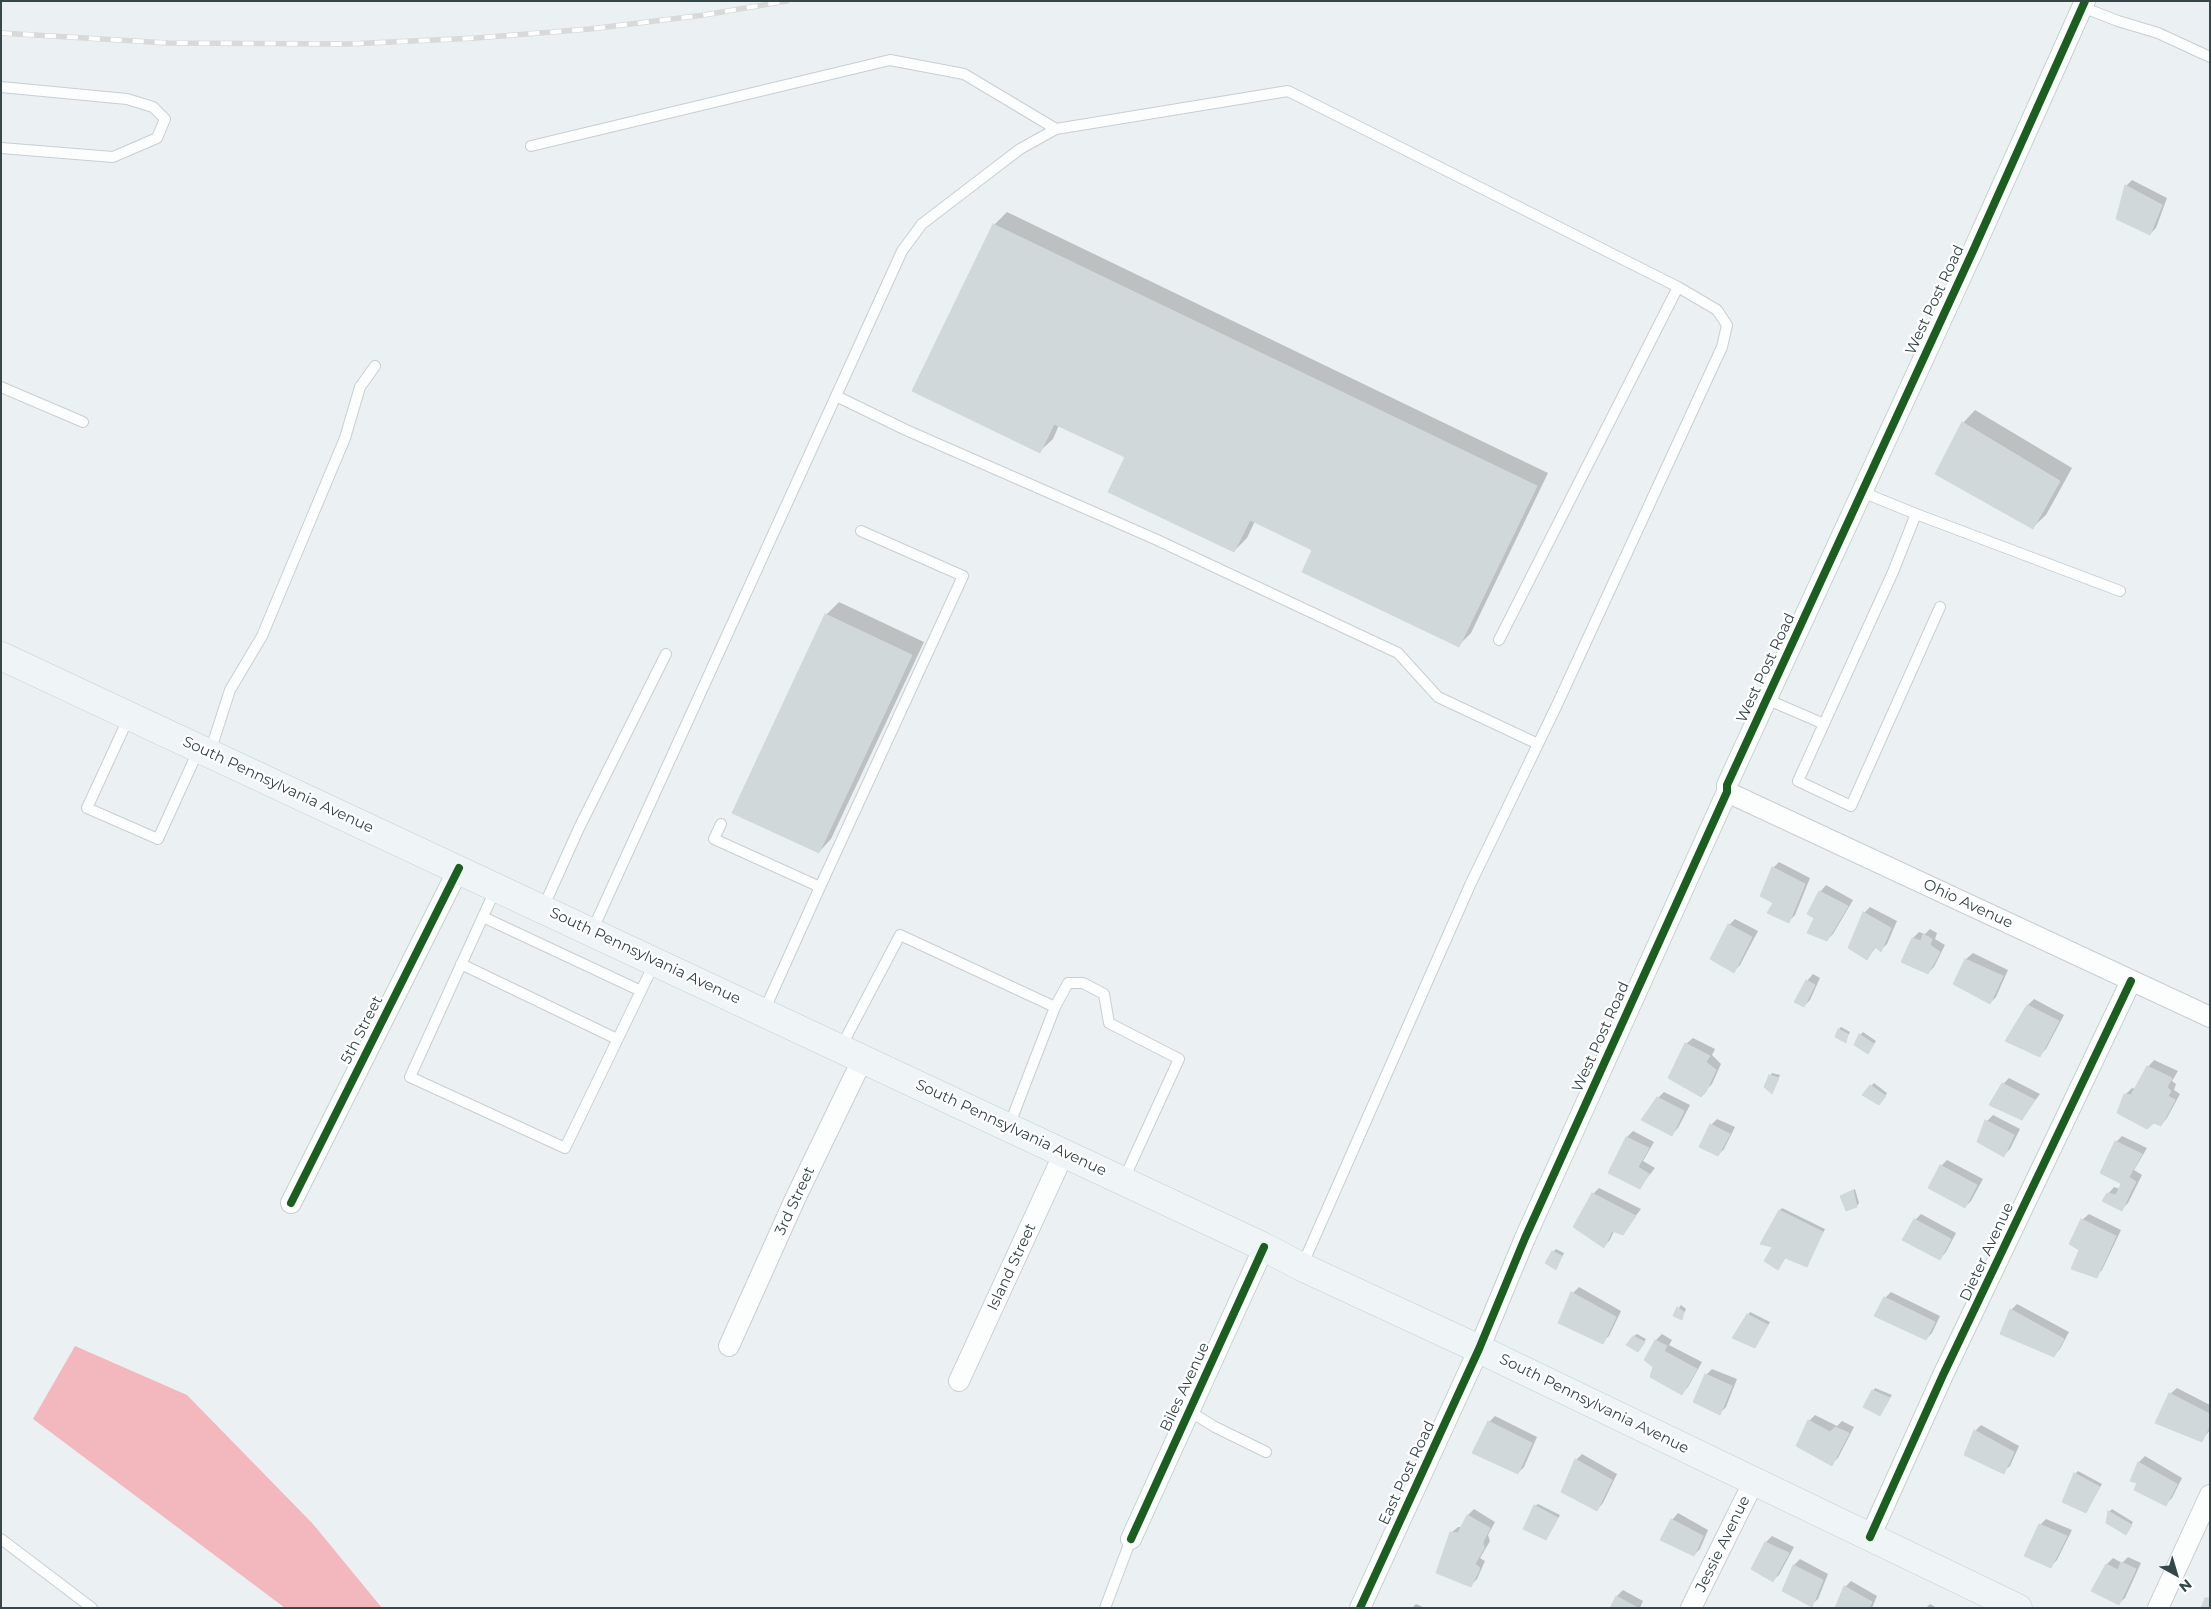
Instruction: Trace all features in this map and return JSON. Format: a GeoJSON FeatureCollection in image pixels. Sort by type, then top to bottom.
{"type":"FeatureCollection","features":[{"type":"Feature","properties":{"kind":"main road","name":"South Pennsylvania Avenue"},"geometry":{"type":"LineString","coordinates":[[1,656],[459,868],[1264,1247],[1302,1267],[1478,1349],[2015,1607]]}},
{"type":"Feature","properties":{"kind":"street","name":"West Post Road"},"geometry":{"type":"LineString","coordinates":[[1478,1349],[1530,1228],[1727,792],[1727,785],[2084,4]]}},
{"type":"Feature","properties":{"kind":"street","name":"Ohio Avenue"},"geometry":{"type":"LineString","coordinates":[[1727,792],[2210,1017]]}},
{"type":"Feature","properties":{"kind":"street","name":"5th Street"},"geometry":{"type":"LineString","coordinates":[[290,1203],[459,868]]}},
{"type":"Feature","properties":{"kind":"street","name":"Dieter Avenue"},"geometry":{"type":"LineString","coordinates":[[1870,1537],[1944,1375],[2131,981]]}},
{"type":"Feature","properties":{"kind":"street","name":"3rd Street"},"geometry":{"type":"LineString","coordinates":[[729,1346],[795,1199],[852,1053]]}},
{"type":"Feature","properties":{"kind":"street","name":"Island Street"},"geometry":{"type":"LineString","coordinates":[[959,1381],[1064,1153]]}},
{"type":"Feature","properties":{"kind":"street","name":"Biles Avenue"},"geometry":{"type":"LineString","coordinates":[[1131,1539],[1264,1247]]}},
{"type":"Feature","properties":{"kind":"street","name":"East Post Road"},"geometry":{"type":"LineString","coordinates":[[1360,1608],[1478,1349]]}},
{"type":"Feature","properties":{"kind":"street","name":"Jessie Avenue"},"geometry":{"type":"LineString","coordinates":[[1691,1608],[1754,1481]]}},
{"type":"Feature","properties":{"kind":"street"},"geometry":{"type":"LineString","coordinates":[[2158,1608],[2210,1495]]}},
{"type":"Feature","properties":{"kind":"lane"},"geometry":{"type":"LineString","coordinates":[[2084,4],[2118,21],[2158,33],[2210,57]]}},
{"type":"Feature","properties":{"kind":"lane"},"geometry":{"type":"LineString","coordinates":[[531,146],[890,60],[964,74],[1056,129]]}},
{"type":"Feature","properties":{"kind":"lane"},"geometry":{"type":"LineString","coordinates":[[1,87],[127,99],[153,107],[165,119],[157,138],[113,157],[1,148]]}},
{"type":"Feature","properties":{"kind":"lane"},"geometry":{"type":"LineString","coordinates":[[592,931],[902,251],[922,224],[1020,149],[1056,129],[1288,91],[1678,286],[1717,310],[1726,325],[1722,347],[1538,744],[1470,885],[1302,1267]]}},
{"type":"Feature","properties":{"kind":"lane"},"geometry":{"type":"LineString","coordinates":[[1499,640],[1678,286]]}},
{"type":"Feature","properties":{"kind":"lane"},"geometry":{"type":"LineString","coordinates":[[129,716],[86,808],[158,839],[205,751],[230,690],[262,636],[345,438],[360,387],[375,366]]}},
{"type":"Feature","properties":{"kind":"lane"},"geometry":{"type":"LineString","coordinates":[[1,387],[83,422]]}},
{"type":"Feature","properties":{"kind":"lane"},"geometry":{"type":"LineString","coordinates":[[836,396],[906,430],[1155,539],[1398,653],[1438,697],[1538,744]]}},
{"type":"Feature","properties":{"kind":"lane"},"geometry":{"type":"LineString","coordinates":[[1862,492],[2120,591]]}},
{"type":"Feature","properties":{"kind":"lane"},"geometry":{"type":"LineString","coordinates":[[1916,514],[1893,572],[1798,781],[1850,806],[1940,607]]}},
{"type":"Feature","properties":{"kind":"lane"},"geometry":{"type":"LineString","coordinates":[[764,1012],[963,576],[861,531]]}},
{"type":"Feature","properties":{"kind":"lane"},"geometry":{"type":"LineString","coordinates":[[542,908],[579,828],[666,654]]}},
{"type":"Feature","properties":{"kind":"lane"},"geometry":{"type":"LineString","coordinates":[[1766,699],[1824,724]]}},
{"type":"Feature","properties":{"kind":"lane"},"geometry":{"type":"LineString","coordinates":[[721,824],[714,839],[820,887]]}},
{"type":"Feature","properties":{"kind":"lane"},"geometry":{"type":"LineString","coordinates":[[497,886],[410,1077],[565,1148],[655,961]]}},
{"type":"Feature","properties":{"kind":"lane"},"geometry":{"type":"LineString","coordinates":[[483,916],[640,991]]}},
{"type":"Feature","properties":{"kind":"lane"},"geometry":{"type":"LineString","coordinates":[[852,1053],[900,935],[1055,1007]]}},
{"type":"Feature","properties":{"kind":"lane"},"geometry":{"type":"LineString","coordinates":[[461,964],[617,1039]]}},
{"type":"Feature","properties":{"kind":"lane"},"geometry":{"type":"LineString","coordinates":[[1008,1127],[1055,1007],[1068,984],[1083,984],[1104,994],[1109,1023],[1179,1059],[1124,1181]]}},
{"type":"Feature","properties":{"kind":"lane"},"geometry":{"type":"LineString","coordinates":[[1189,1411],[1215,1427],[1266,1452]]}},
{"type":"Feature","properties":{"kind":"lane"},"geometry":{"type":"LineString","coordinates":[[1105,1608],[1131,1539]]}},
{"type":"Feature","properties":{"kind":"lane"},"geometry":{"type":"LineString","coordinates":[[1,1540],[92,1608]]}},
{"type":"Feature","properties":{"kind":"shaded area"},"geometry":{"type":"Polygon","coordinates":[[[75,1346],[187,1395],[313,1524],[382,1608],[285,1608],[33,1419],[75,1346]]]}},
{"type":"Feature","properties":{"kind":"building"},"geometry":{"type":"Polygon","coordinates":[[[2125,185],[2162,205],[2150,235],[2116,219],[2125,185]]]}},
{"type":"Feature","properties":{"kind":"building"},"geometry":{"type":"Polygon","coordinates":[[[993,224],[1537,486],[1459,647],[1302,572],[1312,550],[1250,520],[1234,552],[1108,492],[1125,457],[1054,424],[1040,453],[912,391],[993,224]]]}},
{"type":"Feature","properties":{"kind":"building"},"geometry":{"type":"Polygon","coordinates":[[[1962,422],[2060,481],[2033,529],[1935,474],[1962,422]]]}},
{"type":"Feature","properties":{"kind":"building"},"geometry":{"type":"Polygon","coordinates":[[[825,614],[912,655],[819,853],[732,813],[825,614]]]}},
{"type":"Feature","properties":{"kind":"building"},"geometry":{"type":"Polygon","coordinates":[[[1772,867],[1805,884],[1789,923],[1767,913],[1773,903],[1760,896],[1772,867]]]}},
{"type":"Feature","properties":{"kind":"building"},"geometry":{"type":"Polygon","coordinates":[[[1819,891],[1848,906],[1827,941],[1807,933],[1814,918],[1807,914],[1819,891]]]}},
{"type":"Feature","properties":{"kind":"building"},"geometry":{"type":"Polygon","coordinates":[[[1863,912],[1891,928],[1881,952],[1875,947],[1867,960],[1848,948],[1863,912]]]}},
{"type":"Feature","properties":{"kind":"building"},"geometry":{"type":"Polygon","coordinates":[[[1728,924],[1752,937],[1734,973],[1710,959],[1728,924]]]}},
{"type":"Feature","properties":{"kind":"building"},"geometry":{"type":"Polygon","coordinates":[[[1923,934],[1932,939],[1930,945],[1940,952],[1928,974],[1901,962],[1912,938],[1921,941],[1923,934]]]}},
{"type":"Feature","properties":{"kind":"building"},"geometry":{"type":"Polygon","coordinates":[[[1965,959],[2003,976],[1990,1004],[1953,984],[1965,959]]]}},
{"type":"Feature","properties":{"kind":"building"},"geometry":{"type":"Polygon","coordinates":[[[1806,980],[1815,985],[1804,1007],[1794,1002],[1806,980]]]}},
{"type":"Feature","properties":{"kind":"building"},"geometry":{"type":"Polygon","coordinates":[[[2027,1005],[2059,1021],[2040,1057],[2005,1041],[2027,1005]]]}},
{"type":"Feature","properties":{"kind":"building"},"geometry":{"type":"Polygon","coordinates":[[[1838,1029],[1848,1034],[1846,1043],[1835,1037],[1838,1029]]]}},
{"type":"Feature","properties":{"kind":"building"},"geometry":{"type":"Polygon","coordinates":[[[1859,1034],[1874,1044],[1868,1054],[1854,1045],[1859,1034]]]}},
{"type":"Feature","properties":{"kind":"building"},"geometry":{"type":"Polygon","coordinates":[[[1685,1043],[1710,1056],[1706,1062],[1716,1070],[1706,1092],[1701,1097],[1668,1078],[1685,1043]]]}},
{"type":"Feature","properties":{"kind":"building"},"geometry":{"type":"Polygon","coordinates":[[[2147,1066],[2172,1078],[2167,1087],[2171,1091],[2168,1096],[2175,1100],[2161,1126],[2154,1123],[2147,1129],[2117,1113],[2124,1094],[2131,1095],[2147,1066]]]}},
{"type":"Feature","properties":{"kind":"building"},"geometry":{"type":"Polygon","coordinates":[[[1769,1075],[1779,1078],[1772,1094],[1764,1087],[1769,1075]]]}},
{"type":"Feature","properties":{"kind":"building"},"geometry":{"type":"Polygon","coordinates":[[[2002,1083],[2035,1100],[2022,1120],[1989,1105],[2002,1083]]]}},
{"type":"Feature","properties":{"kind":"building"},"geometry":{"type":"Polygon","coordinates":[[[1870,1085],[1886,1096],[1879,1105],[1862,1095],[1870,1085]]]}},
{"type":"Feature","properties":{"kind":"building"},"geometry":{"type":"Polygon","coordinates":[[[1657,1097],[1684,1111],[1672,1136],[1641,1120],[1657,1097]]]}},
{"type":"Feature","properties":{"kind":"building"},"geometry":{"type":"Polygon","coordinates":[[[1985,1120],[2014,1135],[2004,1157],[1977,1142],[1985,1120]]]}},
{"type":"Feature","properties":{"kind":"building"},"geometry":{"type":"Polygon","coordinates":[[[1710,1124],[1730,1134],[1718,1156],[1699,1147],[1710,1124]]]}},
{"type":"Feature","properties":{"kind":"building"},"geometry":{"type":"Polygon","coordinates":[[[1626,1137],[1649,1148],[1638,1167],[1649,1174],[1640,1189],[1608,1173],[1626,1137]]]}},
{"type":"Feature","properties":{"kind":"building"},"geometry":{"type":"Polygon","coordinates":[[[2115,1141],[2142,1154],[2129,1177],[2136,1182],[2132,1189],[2100,1173],[2115,1141]]]}},
{"type":"Feature","properties":{"kind":"building"},"geometry":{"type":"Polygon","coordinates":[[[1940,1165],[1977,1185],[1965,1208],[1928,1188],[1940,1165]]]}},
{"type":"Feature","properties":{"kind":"building"},"geometry":{"type":"Polygon","coordinates":[[[2121,1184],[2132,1189],[2122,1211],[2102,1201],[2107,1193],[2116,1195],[2121,1184]]]}},
{"type":"Feature","properties":{"kind":"building"},"geometry":{"type":"Polygon","coordinates":[[[1853,1190],[1857,1207],[1846,1211],[1840,1196],[1853,1190]]]}},
{"type":"Feature","properties":{"kind":"building"},"geometry":{"type":"Polygon","coordinates":[[[1592,1193],[1636,1216],[1623,1235],[1612,1231],[1604,1248],[1573,1227],[1592,1193]]]}},
{"type":"Feature","properties":{"kind":"building"},"geometry":{"type":"Polygon","coordinates":[[[1779,1210],[1823,1232],[1807,1267],[1785,1258],[1778,1270],[1764,1261],[1772,1247],[1760,1244],[1779,1210]]]}},
{"type":"Feature","properties":{"kind":"building"},"geometry":{"type":"Polygon","coordinates":[[[1914,1219],[1951,1239],[1940,1260],[1902,1240],[1914,1219]]]}},
{"type":"Feature","properties":{"kind":"building"},"geometry":{"type":"Polygon","coordinates":[[[2081,1219],[2116,1236],[2097,1278],[2071,1269],[2079,1250],[2069,1244],[2081,1219]]]}},
{"type":"Feature","properties":{"kind":"building"},"geometry":{"type":"Polygon","coordinates":[[[1552,1251],[1562,1256],[1556,1270],[1545,1263],[1552,1251]]]}},
{"type":"Feature","properties":{"kind":"building"},"geometry":{"type":"Polygon","coordinates":[[[1571,1292],[1616,1317],[1603,1344],[1558,1323],[1571,1292]]]}},
{"type":"Feature","properties":{"kind":"building"},"geometry":{"type":"Polygon","coordinates":[[[1884,1297],[1935,1322],[1926,1340],[1874,1316],[1884,1297]]]}},
{"type":"Feature","properties":{"kind":"building"},"geometry":{"type":"Polygon","coordinates":[[[1677,1307],[1684,1312],[1682,1320],[1673,1316],[1677,1307]]]}},
{"type":"Feature","properties":{"kind":"building"},"geometry":{"type":"Polygon","coordinates":[[[2010,1309],[2064,1339],[2054,1357],[2000,1334],[2010,1309]]]}},
{"type":"Feature","properties":{"kind":"building"},"geometry":{"type":"Polygon","coordinates":[[[1747,1314],[1768,1325],[1755,1348],[1732,1338],[1747,1314]]]}},
{"type":"Feature","properties":{"kind":"building"},"geometry":{"type":"Polygon","coordinates":[[[1633,1336],[1645,1342],[1638,1352],[1626,1345],[1633,1336]]]}},
{"type":"Feature","properties":{"kind":"building"},"geometry":{"type":"Polygon","coordinates":[[[1655,1340],[1667,1346],[1664,1351],[1697,1369],[1682,1395],[1650,1377],[1653,1367],[1644,1360],[1655,1340]]]}},
{"type":"Feature","properties":{"kind":"building"},"geometry":{"type":"Polygon","coordinates":[[[1705,1374],[1732,1386],[1720,1415],[1693,1402],[1705,1374]]]}},
{"type":"Feature","properties":{"kind":"building"},"geometry":{"type":"Polygon","coordinates":[[[1872,1390],[1890,1398],[1880,1416],[1863,1407],[1872,1390]]]}},
{"type":"Feature","properties":{"kind":"building"},"geometry":{"type":"Polygon","coordinates":[[[2169,1393],[2210,1414],[2210,1425],[2202,1442],[2155,1423],[2169,1393]]]}},
{"type":"Feature","properties":{"kind":"building"},"geometry":{"type":"Polygon","coordinates":[[[1808,1420],[1830,1432],[1835,1427],[1849,1433],[1832,1466],[1796,1446],[1808,1420]]]}},
{"type":"Feature","properties":{"kind":"building"},"geometry":{"type":"Polygon","coordinates":[[[1488,1421],[1532,1443],[1518,1474],[1472,1453],[1488,1421]]]}},
{"type":"Feature","properties":{"kind":"building"},"geometry":{"type":"Polygon","coordinates":[[[1974,1430],[2014,1452],[2004,1474],[1964,1455],[1974,1430]]]}},
{"type":"Feature","properties":{"kind":"building"},"geometry":{"type":"Polygon","coordinates":[[[1575,1459],[1612,1480],[1597,1511],[1561,1492],[1575,1459]]]}},
{"type":"Feature","properties":{"kind":"building"},"geometry":{"type":"Polygon","coordinates":[[[2138,1462],[2177,1484],[2166,1506],[2134,1490],[2137,1483],[2130,1481],[2138,1462]]]}},
{"type":"Feature","properties":{"kind":"building"},"geometry":{"type":"Polygon","coordinates":[[[2074,1473],[2100,1487],[2086,1513],[2062,1502],[2074,1473]]]}},
{"type":"Feature","properties":{"kind":"building"},"geometry":{"type":"Polygon","coordinates":[[[1534,1505],[1558,1518],[1546,1540],[1523,1529],[1534,1505]]]}},
{"type":"Feature","properties":{"kind":"building"},"geometry":{"type":"Polygon","coordinates":[[[2108,1511],[2132,1525],[2126,1535],[2106,1523],[2108,1511]]]}},
{"type":"Feature","properties":{"kind":"building"},"geometry":{"type":"Polygon","coordinates":[[[1467,1515],[1490,1528],[1483,1542],[1484,1548],[1475,1564],[1480,1568],[1471,1587],[1436,1573],[1450,1532],[1458,1533],[1467,1515]]]}},
{"type":"Feature","properties":{"kind":"building"},"geometry":{"type":"Polygon","coordinates":[[[1671,1519],[1703,1536],[1694,1556],[1660,1540],[1671,1519]]]}},
{"type":"Feature","properties":{"kind":"building"},"geometry":{"type":"Polygon","coordinates":[[[2039,1524],[2067,1536],[2051,1568],[2024,1556],[2039,1524]]]}},
{"type":"Feature","properties":{"kind":"building"},"geometry":{"type":"Polygon","coordinates":[[[1765,1542],[1789,1553],[1773,1582],[1751,1569],[1765,1542]]]}},
{"type":"Feature","properties":{"kind":"building"},"geometry":{"type":"Polygon","coordinates":[[[2121,1562],[2136,1569],[2119,1605],[2091,1591],[2106,1564],[2118,1570],[2121,1562]]]}},
{"type":"Feature","properties":{"kind":"building"},"geometry":{"type":"Polygon","coordinates":[[[1793,1565],[1823,1580],[1812,1607],[1782,1591],[1793,1565]]]}},
{"type":"Feature","properties":{"kind":"building"},"geometry":{"type":"Polygon","coordinates":[[[1844,1586],[1872,1602],[1869,1608],[1835,1608],[1844,1586]]]}},
{"type":"Feature","properties":{"kind":"building"},"geometry":{"type":"Polygon","coordinates":[[[1616,1596],[1638,1608],[1610,1608],[1616,1596]]]}},
{"type":"Feature","properties":{"kind":"building"},"geometry":{"type":"Polygon","coordinates":[[[2205,1598],[2210,1598],[2210,1608],[2201,1608],[2205,1598]]]}},
{"type":"Feature","properties":{"kind":"railway"},"geometry":{"type":"LineString","coordinates":[[1,33],[168,43],[348,44],[476,38],[590,29],[704,15],[787,1]]}},
{"type":"Feature","properties":{"kind":"cycle path"},"geometry":{"type":"LineString","coordinates":[[1360,1608],[1479,1349],[1525,1238],[1727,792],[1727,785],[1973,251],[2085,1]]}},
{"type":"Feature","properties":{"kind":"cycle path"},"geometry":{"type":"LineString","coordinates":[[291,1203],[459,868]]}},
{"type":"Feature","properties":{"kind":"cycle path"},"geometry":{"type":"LineString","coordinates":[[1870,1537],[1943,1375],[2131,981]]}},
{"type":"Feature","properties":{"kind":"cycle path"},"geometry":{"type":"LineString","coordinates":[[1131,1539],[1264,1247]]}}]}
